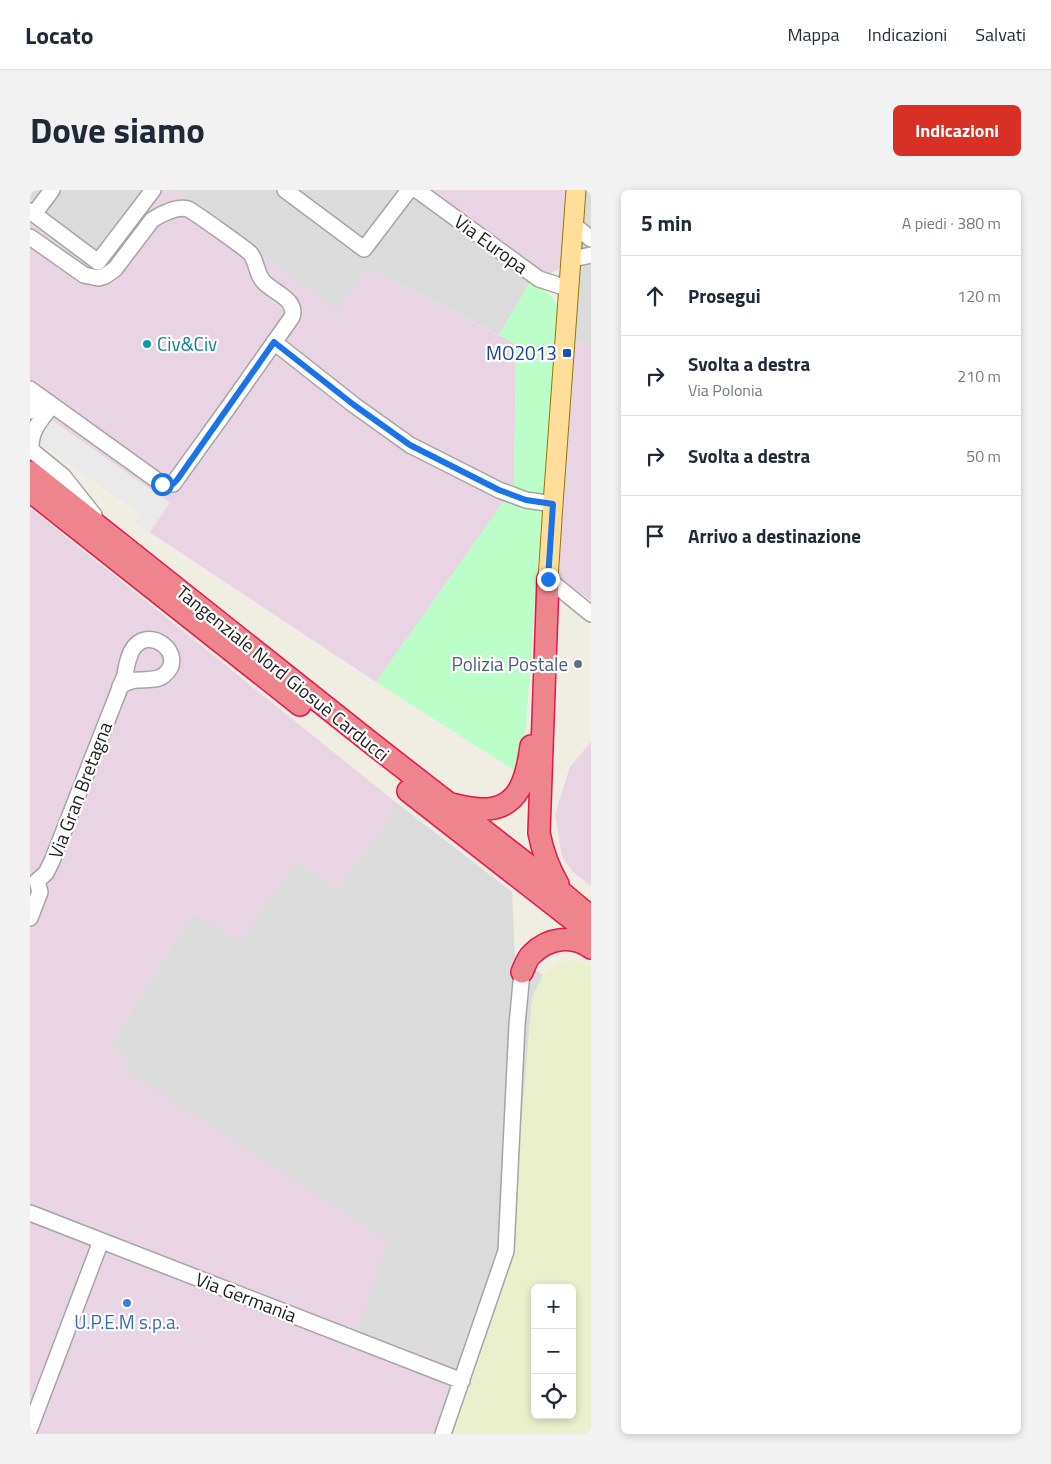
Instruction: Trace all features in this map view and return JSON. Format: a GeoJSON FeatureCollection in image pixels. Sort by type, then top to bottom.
{"type":"FeatureCollection","features":[{"type":"Feature","properties":{"kind":"highway","name":"Tangenziale Nord Giosuè Carducci"},"geometry":{"type":"LineString","coordinates":[[30,472],[447,803],[532,878]]}},
{"type":"Feature","properties":{"kind":"highway","name":"Tangenziale Nord Giosuè Carducci"},"geometry":{"type":"LineString","coordinates":[[30,491],[532,878]]}},
{"type":"Feature","properties":{"kind":"highway"},"geometry":{"type":"LineString","coordinates":[[548,579],[539,834],[549,868],[566,897]]}},
{"type":"Feature","properties":{"kind":"highway"},"geometry":{"type":"LineString","coordinates":[[447,803],[481,809],[494,808],[506,804],[516,795],[524,782],[529,763],[548,579]]}},
{"type":"Feature","properties":{"kind":"highway"},"geometry":{"type":"LineString","coordinates":[[532,878],[566,897],[591,917]]}},
{"type":"Feature","properties":{"kind":"highway"},"geometry":{"type":"LineString","coordinates":[[532,878],[591,934]]}},
{"type":"Feature","properties":{"kind":"highway"},"geometry":{"type":"LineString","coordinates":[[522,972],[530,955],[543,946],[564,938],[584,942],[591,948]]}},
{"type":"Feature","properties":{"kind":"main road"},"geometry":{"type":"LineString","coordinates":[[548,579],[576,190]]}},
{"type":"Feature","properties":{"kind":"street"},"geometry":{"type":"LineString","coordinates":[[52,190],[32,212],[98,262],[153,190]]}},
{"type":"Feature","properties":{"kind":"street"},"geometry":{"type":"LineString","coordinates":[[286,190],[364,249],[409,190]]}},
{"type":"Feature","properties":{"kind":"street","name":"Via Europa"},"geometry":{"type":"LineString","coordinates":[[417,190],[539,279],[570,289]]}},
{"type":"Feature","properties":{"kind":"street"},"geometry":{"type":"LineString","coordinates":[[30,237],[84,275],[98,278],[105,276],[114,269],[152,220],[174,210],[188,209],[249,252],[264,282],[282,296],[293,307],[294,312],[278,345],[230,406],[173,484],[162,484],[41,397]]}},
{"type":"Feature","properties":{"kind":"street"},"geometry":{"type":"LineString","coordinates":[[573,224],[591,239]]}},
{"type":"Feature","properties":{"kind":"street"},"geometry":{"type":"LineString","coordinates":[[572,259],[591,255]]}},
{"type":"Feature","properties":{"kind":"street"},"geometry":{"type":"LineString","coordinates":[[278,345],[354,405],[410,445],[499,490],[526,500],[553,504]]}},
{"type":"Feature","properties":{"kind":"street"},"geometry":{"type":"LineString","coordinates":[[30,412],[41,397]]}},
{"type":"Feature","properties":{"kind":"street"},"geometry":{"type":"LineString","coordinates":[[41,397],[31,435],[31,450],[63,476],[111,536]]}},
{"type":"Feature","properties":{"kind":"street"},"geometry":{"type":"LineString","coordinates":[[548,579],[591,614]]}},
{"type":"Feature","properties":{"kind":"street","name":"Via Gran Bretagna"},"geometry":{"type":"LineString","coordinates":[[30,918],[40,892],[34,878],[46,873],[52,861],[120,686]]}},
{"type":"Feature","properties":{"kind":"street"},"geometry":{"type":"LineString","coordinates":[[443,1434],[506,1250],[517,1025],[522,972]]}},
{"type":"Feature","properties":{"kind":"street","name":"Via Germania"},"geometry":{"type":"LineString","coordinates":[[30,1213],[462,1381]]}},
{"type":"Feature","properties":{"kind":"street"},"geometry":{"type":"LineString","coordinates":[[30,1428],[101,1241]]}},
{"type":"Feature","properties":{"kind":"shaded area"},"geometry":{"type":"Polygon","coordinates":[[[30,190],[162,190],[98,271],[30,223],[30,190]]]}},
{"type":"Feature","properties":{"kind":"shaded area"},"geometry":{"type":"Polygon","coordinates":[[[162,190],[173,190],[337,311],[368,269],[516,344],[514,487],[376,682],[136,523],[142,514],[37,441],[47,426],[30,414],[30,223],[98,271],[162,190]]]}},
{"type":"Feature","properties":{"kind":"shaded area"},"geometry":{"type":"Polygon","coordinates":[[[173,190],[427,190],[537,271],[499,335],[368,269],[337,312],[173,190]]]}},
{"type":"Feature","properties":{"kind":"shaded area"},"geometry":{"type":"Polygon","coordinates":[[[427,190],[571,190],[561,266],[556,271],[547,274],[537,271],[427,190]]]}},
{"type":"Feature","properties":{"kind":"shaded area"},"geometry":{"type":"Polygon","coordinates":[[[586,190],[591,190],[591,348],[573,338],[586,190]]]}},
{"type":"Feature","properties":{"kind":"shaded area"},"geometry":{"type":"Polygon","coordinates":[[[573,338],[591,348],[591,601],[557,576],[573,338]]]}},
{"type":"Feature","properties":{"kind":"shaded area"},"geometry":{"type":"Polygon","coordinates":[[[52,420],[170,503],[150,532],[136,523],[142,514],[37,441],[52,420]]]}},
{"type":"Feature","properties":{"kind":"shaded area"},"geometry":{"type":"Polygon","coordinates":[[[30,508],[398,804],[338,887],[296,861],[239,942],[193,912],[108,1047],[128,1061],[124,1070],[388,1241],[357,1331],[460,1368],[437,1434],[30,1434],[30,508]]]}},
{"type":"Feature","properties":{"kind":"shaded area"},"geometry":{"type":"Polygon","coordinates":[[[591,742],[591,886],[573,872],[562,857],[555,814],[570,767],[591,742]]]}},
{"type":"Feature","properties":{"kind":"shaded area"},"geometry":{"type":"Polygon","coordinates":[[[398,804],[512,892],[515,957],[543,975],[532,999],[510,1257],[471,1372],[357,1331],[123,1069],[128,1061],[108,1047],[193,912],[239,941],[296,861],[338,887],[398,804]]]}},
{"type":"Feature","properties":{"kind":"green space"},"geometry":{"type":"Polygon","coordinates":[[[530,282],[553,298],[559,313],[524,752],[520,774],[376,682],[514,487],[516,344],[499,335],[530,282]]]}},
{"type":"Feature","properties":{"kind":"green space"},"geometry":{"type":"Polygon","coordinates":[[[576,960],[591,966],[591,1434],[448,1434],[510,1257],[532,998],[543,975],[558,963],[576,960]]]}},
{"type":"Feature","properties":{"kind":"place","name":"Civ&Civ"},"geometry":{"type":"Point","coordinates":[147,344]}},
{"type":"Feature","properties":{"kind":"place","name":"MO2013"},"geometry":{"type":"Point","coordinates":[567,353]}},
{"type":"Feature","properties":{"kind":"place","name":"Polizia Postale"},"geometry":{"type":"Point","coordinates":[578,664]}},
{"type":"Feature","properties":{"kind":"place","name":"U.P.E.M s.p.a."},"geometry":{"type":"Point","coordinates":[127,1303]}},
{"type":"Feature","properties":{"kind":"route"},"geometry":{"type":"LineString","coordinates":[[162,484],[173,484],[177,480],[274,342],[354,405],[410,445],[499,490],[526,500],[553,504],[548,579]]}}]}
